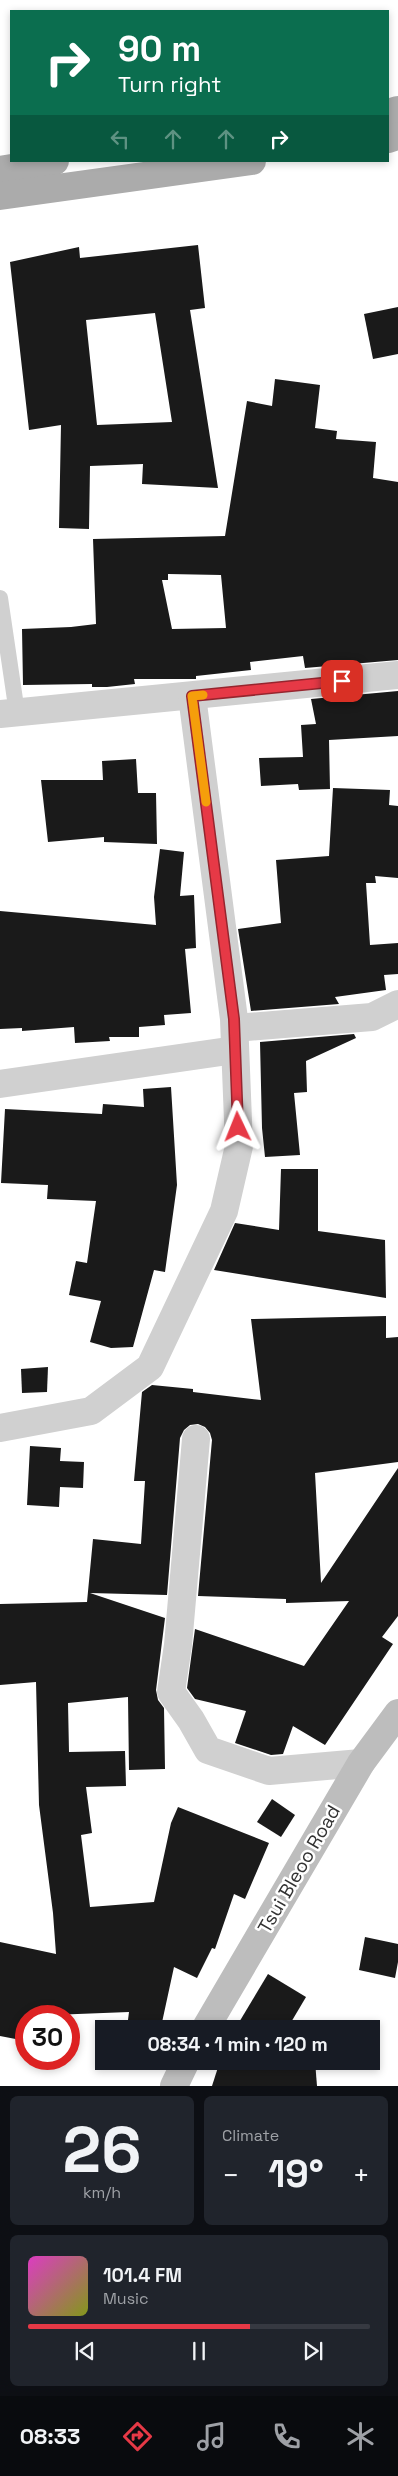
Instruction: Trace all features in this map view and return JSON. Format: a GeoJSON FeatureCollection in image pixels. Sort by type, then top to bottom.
{"type":"FeatureCollection","features":[{"type":"Feature","properties":{"kind":"main road"},"geometry":{"type":"LineString","coordinates":[[0,170],[49,162]]}},
{"type":"Feature","properties":{"kind":"main road"},"geometry":{"type":"LineString","coordinates":[[0,196],[245,162]]}},
{"type":"Feature","properties":{"kind":"street"},"geometry":{"type":"LineString","coordinates":[[8,714],[398,675]]}},
{"type":"Feature","properties":{"kind":"street"},"geometry":{"type":"LineString","coordinates":[[0,1428],[91,1411],[150,1367],[224,1211],[239,1146],[235,1039],[192,696]]}},
{"type":"Feature","properties":{"kind":"street"},"geometry":{"type":"LineString","coordinates":[[0,1084],[235,1039],[372,1017],[398,1004]]}},
{"type":"Feature","properties":{"kind":"street"},"geometry":{"type":"LineString","coordinates":[[196,1439],[178,1645],[171,1692],[191,1720],[208,1750],[268,1772],[361,1763]]}},
{"type":"Feature","properties":{"kind":"street","name":"Tsui Bleoo Road"},"geometry":{"type":"LineString","coordinates":[[210,2020],[361,1763],[398,1713]]}},
{"type":"Feature","properties":{"kind":"street"},"geometry":{"type":"LineString","coordinates":[[174,2086],[182,2070]]}},
{"type":"Feature","properties":{"kind":"lane"},"geometry":{"type":"LineString","coordinates":[[0,598],[8,714]]}},
{"type":"Feature","properties":{"kind":"building"},"geometry":{"type":"Polygon","coordinates":[[[198,245],[205,308],[190,310],[218,488],[142,484],[143,464],[90,466],[89,529],[59,528],[61,425],[29,430],[10,262],[79,247],[80,258],[198,245]],[[155,313],[86,320],[97,425],[172,422],[155,313]]]}},
{"type":"Feature","properties":{"kind":"building"},"geometry":{"type":"Polygon","coordinates":[[[398,307],[398,354],[373,359],[364,314],[398,307]]]}},
{"type":"Feature","properties":{"kind":"building"},"geometry":{"type":"Polygon","coordinates":[[[275,379],[320,385],[315,428],[337,431],[336,439],[376,442],[373,478],[398,482],[398,660],[305,668],[303,656],[250,662],[251,670],[196,676],[196,679],[134,679],[135,684],[107,687],[92,687],[92,684],[23,685],[22,629],[96,624],[93,539],[225,536],[247,401],[272,406],[275,379]],[[168,574],[168,580],[162,580],[172,629],[226,628],[221,575],[168,574]]]}},
{"type":"Feature","properties":{"kind":"building"},"geometry":{"type":"Polygon","coordinates":[[[398,691],[398,736],[329,740],[330,789],[299,790],[298,784],[261,786],[259,758],[303,757],[301,725],[316,724],[311,699],[398,691]]]}},
{"type":"Feature","properties":{"kind":"building"},"geometry":{"type":"Polygon","coordinates":[[[136,759],[138,793],[156,793],[157,844],[104,842],[104,837],[48,842],[41,780],[103,780],[102,761],[136,759]]]}},
{"type":"Feature","properties":{"kind":"building"},"geometry":{"type":"Polygon","coordinates":[[[333,788],[390,790],[389,805],[398,806],[398,878],[375,876],[376,883],[366,883],[370,945],[398,943],[398,974],[384,975],[386,990],[335,997],[339,1004],[251,1011],[238,929],[281,923],[276,860],[329,856],[333,788]]]}},
{"type":"Feature","properties":{"kind":"building"},"geometry":{"type":"Polygon","coordinates":[[[160,849],[184,852],[180,896],[194,895],[196,948],[185,949],[191,1013],[164,1015],[165,1025],[139,1027],[139,1037],[109,1037],[110,1041],[75,1043],[74,1027],[22,1031],[22,1028],[0,1029],[0,911],[156,925],[154,897],[160,849]]]}},
{"type":"Feature","properties":{"kind":"building"},"geometry":{"type":"Polygon","coordinates":[[[354,1034],[356,1038],[306,1061],[307,1092],[294,1093],[300,1155],[265,1157],[262,1128],[260,1042],[354,1034]]]}},
{"type":"Feature","properties":{"kind":"building"},"geometry":{"type":"Polygon","coordinates":[[[171,1087],[177,1185],[165,1272],[154,1270],[133,1347],[111,1348],[90,1342],[101,1301],[69,1295],[76,1261],[87,1263],[96,1201],[47,1199],[48,1185],[1,1183],[5,1109],[102,1114],[103,1104],[144,1107],[143,1089],[171,1087]]]}},
{"type":"Feature","properties":{"kind":"building"},"geometry":{"type":"Polygon","coordinates":[[[281,1169],[318,1169],[318,1231],[385,1240],[386,1298],[214,1270],[235,1223],[279,1230],[281,1169]]]}},
{"type":"Feature","properties":{"kind":"building"},"geometry":{"type":"Polygon","coordinates":[[[386,1316],[386,1338],[398,1337],[398,1462],[315,1473],[321,1583],[398,1468],[398,1616],[382,1637],[393,1644],[325,1745],[293,1726],[283,1754],[271,1755],[235,1743],[246,1711],[195,1699],[187,1688],[195,1629],[304,1666],[349,1601],[286,1603],[286,1599],[198,1596],[212,1440],[210,1433],[205,1427],[198,1424],[190,1425],[184,1430],[180,1438],[167,1595],[90,1593],[165,1618],[156,1690],[158,1700],[164,1708],[165,1769],[129,1770],[128,1697],[68,1703],[69,1752],[125,1751],[126,1786],[86,1787],[92,1833],[81,1835],[90,1907],[154,1902],[171,1823],[178,1807],[269,1843],[245,1899],[234,1894],[215,1949],[212,1948],[197,1978],[174,1967],[163,2020],[128,2020],[129,2012],[80,2014],[80,2005],[15,2005],[15,2039],[0,2036],[0,1942],[56,1954],[53,1913],[39,1805],[36,1682],[0,1685],[0,1604],[87,1602],[93,1539],[141,1544],[145,1481],[134,1481],[142,1392],[152,1385],[193,1389],[193,1392],[261,1400],[251,1319],[386,1316]]]}},
{"type":"Feature","properties":{"kind":"building"},"geometry":{"type":"Polygon","coordinates":[[[48,1367],[47,1392],[22,1393],[21,1369],[48,1367]]]}},
{"type":"Feature","properties":{"kind":"building"},"geometry":{"type":"Polygon","coordinates":[[[30,1446],[61,1448],[60,1461],[84,1462],[83,1488],[60,1487],[59,1507],[27,1505],[30,1446]]]}},
{"type":"Feature","properties":{"kind":"building"},"geometry":{"type":"Polygon","coordinates":[[[272,1799],[295,1815],[281,1837],[257,1822],[272,1799]]]}},
{"type":"Feature","properties":{"kind":"building"},"geometry":{"type":"Polygon","coordinates":[[[365,1937],[398,1944],[398,1962],[395,1978],[359,1970],[365,1937]]]}},
{"type":"Feature","properties":{"kind":"building"},"geometry":{"type":"Polygon","coordinates":[[[268,1974],[306,1997],[292,2020],[240,2020],[268,1974]]]}},
{"type":"Feature","properties":{"kind":"building"},"geometry":{"type":"Polygon","coordinates":[[[217,2070],[316,2070],[317,2086],[212,2086],[217,2070]]]}},
{"type":"Feature","properties":{"kind":"slow traffic"},"geometry":{"type":"LineString","coordinates":[[203,695],[192,696],[206,802]]}},
{"type":"Feature","properties":{"kind":"route"},"geometry":{"type":"LineString","coordinates":[[238,1127],[234,1019],[192,696],[342,681]]}}]}
